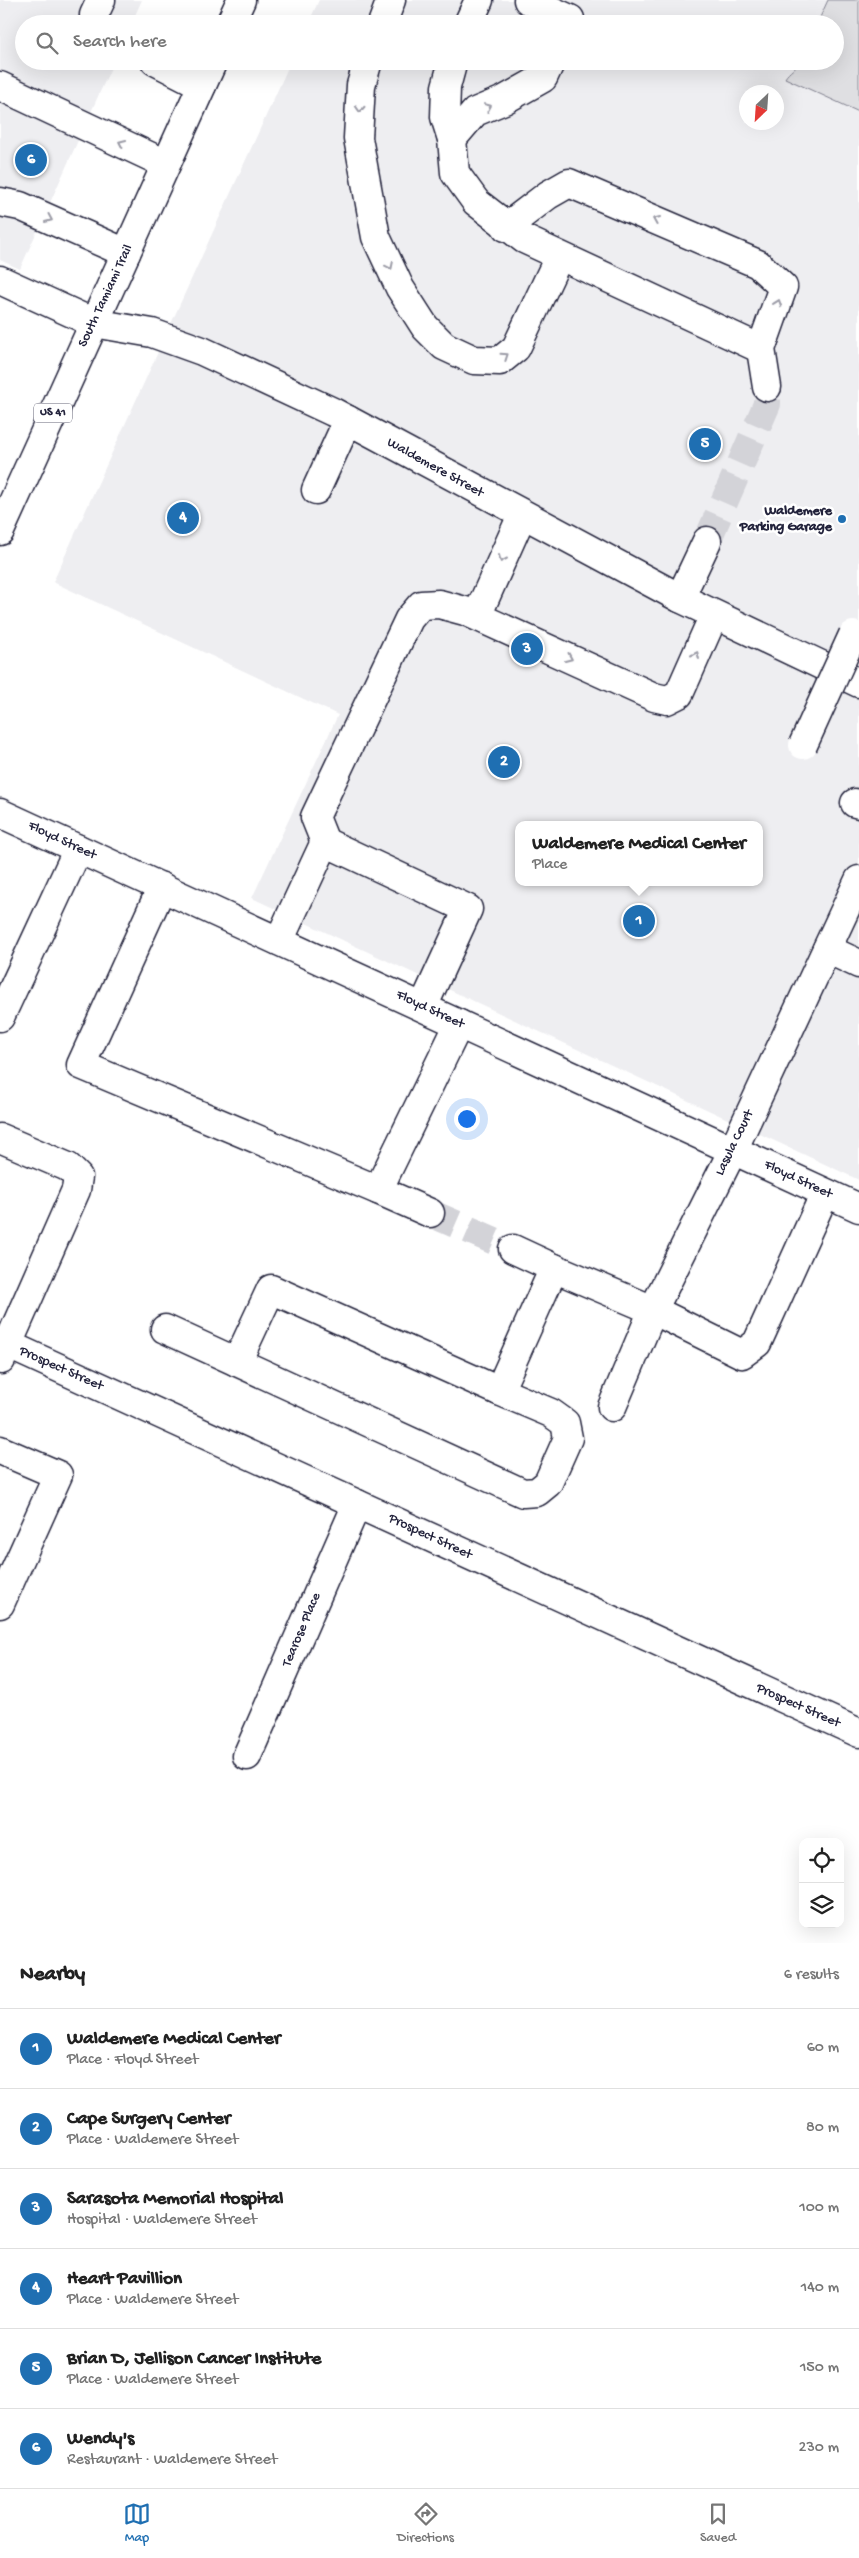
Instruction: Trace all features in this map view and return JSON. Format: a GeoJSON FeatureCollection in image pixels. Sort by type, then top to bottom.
{"type":"FeatureCollection","features":[{"type":"Feature","properties":{"kind":"street"},"geometry":{"type":"LineString","coordinates":[[94,15],[101,0]]}},
{"type":"Feature","properties":{"kind":"street"},"geometry":{"type":"LineString","coordinates":[[234,15],[241,0]]}},
{"type":"Feature","properties":{"kind":"street"},"geometry":{"type":"LineString","coordinates":[[385,15],[391,0]]}},
{"type":"Feature","properties":{"kind":"street"},"geometry":{"type":"LineString","coordinates":[[472,15],[479,0]]}},
{"type":"Feature","properties":{"kind":"street"},"geometry":{"type":"LineString","coordinates":[[528,0],[561,15]]}},
{"type":"Feature","properties":{"kind":"street"},"geometry":{"type":"LineString","coordinates":[[195,70],[208,73]]}},
{"type":"Feature","properties":{"kind":"street"},"geometry":{"type":"LineString","coordinates":[[365,70],[361,85],[358,138],[376,237],[400,288],[425,326],[444,346],[474,360],[500,361],[516,348],[559,257]]}},
{"type":"Feature","properties":{"kind":"street"},"geometry":{"type":"LineString","coordinates":[[451,70],[446,87],[445,117],[452,139],[455,173],[476,202],[524,239],[559,257],[762,349]]}},
{"type":"Feature","properties":{"kind":"street"},"geometry":{"type":"LineString","coordinates":[[452,139],[475,112],[504,100],[544,78],[547,70]]}},
{"type":"Feature","properties":{"kind":"street","name":"South Tamiami Trail"},"geometry":{"type":"LineString","coordinates":[[0,529],[6,499],[94,323],[208,73]]}},
{"type":"Feature","properties":{"kind":"street"},"geometry":{"type":"LineString","coordinates":[[0,86],[166,164]]}},
{"type":"Feature","properties":{"kind":"street"},"geometry":{"type":"LineString","coordinates":[[506,227],[548,195],[569,184],[758,264],[783,287],[762,349],[767,387]]}},
{"type":"Feature","properties":{"kind":"street"},"geometry":{"type":"LineString","coordinates":[[1,205],[20,206],[126,253]]}},
{"type":"Feature","properties":{"kind":"street","name":"Waldemere Street"},"geometry":{"type":"LineString","coordinates":[[0,280],[94,323],[152,333],[202,351],[348,420],[522,515],[680,598],[859,683]]}},
{"type":"Feature","properties":{"kind":"street"},"geometry":{"type":"LineString","coordinates":[[316,490],[348,420]]}},
{"type":"Feature","properties":{"kind":"street"},"geometry":{"type":"LineString","coordinates":[[477,616],[522,515]]}},
{"type":"Feature","properties":{"kind":"street"},"geometry":{"type":"LineString","coordinates":[[680,598],[707,541]]}},
{"type":"Feature","properties":{"kind":"street"},"geometry":{"type":"LineString","coordinates":[[279,941],[325,842],[316,817],[408,619],[421,606],[438,604],[477,616],[654,697],[667,700],[679,694],[714,615]]}},
{"type":"Feature","properties":{"kind":"street"},"geometry":{"type":"LineString","coordinates":[[802,745],[853,635]]}},
{"type":"Feature","properties":{"kind":"street","name":"Floyd Street"},"geometry":{"type":"LineString","coordinates":[[0,813],[859,1208]]}},
{"type":"Feature","properties":{"kind":"street"},"geometry":{"type":"LineString","coordinates":[[325,842],[468,909],[423,1007]]}},
{"type":"Feature","properties":{"kind":"street"},"geometry":{"type":"LineString","coordinates":[[0,1017],[78,849]]}},
{"type":"Feature","properties":{"kind":"street","name":"Lasula Court"},"geometry":{"type":"LineString","coordinates":[[612,1407],[653,1310],[733,1150],[859,880]]}},
{"type":"Feature","properties":{"kind":"street"},"geometry":{"type":"LineString","coordinates":[[162,887],[81,1065],[430,1213]]}},
{"type":"Feature","properties":{"kind":"street"},"geometry":{"type":"LineString","coordinates":[[827,949],[859,964]]}},
{"type":"Feature","properties":{"kind":"street"},"geometry":{"type":"LineString","coordinates":[[378,1190],[459,1024]]}},
{"type":"Feature","properties":{"kind":"street"},"geometry":{"type":"LineString","coordinates":[[0,1138],[68,1167],[78,1177],[76,1190],[3,1349]]}},
{"type":"Feature","properties":{"kind":"street"},"geometry":{"type":"LineString","coordinates":[[513,1249],[653,1310],[742,1354],[757,1343],[825,1193]]}},
{"type":"Feature","properties":{"kind":"street"},"geometry":{"type":"LineString","coordinates":[[499,1391],[554,1268]]}},
{"type":"Feature","properties":{"kind":"street"},"geometry":{"type":"LineString","coordinates":[[164,1329],[523,1494],[537,1492],[548,1483],[568,1438],[565,1423],[551,1413],[271,1288],[237,1362]]}},
{"type":"Feature","properties":{"kind":"street","name":"Prospect Street"},"geometry":{"type":"LineString","coordinates":[[3,1349],[357,1504],[859,1734]]}},
{"type":"Feature","properties":{"kind":"street"},"geometry":{"type":"LineString","coordinates":[[0,1450],[58,1475],[0,1604]]}},
{"type":"Feature","properties":{"kind":"street","name":"Tearose Place"},"geometry":{"type":"LineString","coordinates":[[247,1756],[357,1504]]}},
{"type":"Feature","properties":{"kind":"shaded area"},"geometry":{"type":"Polygon","coordinates":[[[0,0],[142,0],[135,15],[15,15],[15,70],[110,70],[20,269],[0,260],[0,0]]]}},
{"type":"Feature","properties":{"kind":"shaded area"},"geometry":{"type":"Polygon","coordinates":[[[319,0],[859,0],[859,1180],[252,898],[338,715],[53,582],[287,70],[844,70],[844,15],[312,15],[319,0]]]}},
{"type":"Feature","properties":{"kind":"shaded area"},"geometry":{"type":"Polygon","coordinates":[[[828,0],[859,0],[859,112],[785,78],[792,70],[844,70],[844,15],[821,15],[828,0]]]}},
{"type":"Feature","properties":{"kind":"tunnel"},"geometry":{"type":"LineString","coordinates":[[707,541],[767,404],[767,387]]}},
{"type":"Feature","properties":{"kind":"tunnel"},"geometry":{"type":"LineString","coordinates":[[430,1213],[513,1249]]}},
{"type":"Feature","properties":{"kind":"place","name":"Wendy's"},"geometry":{"type":"Point","coordinates":[31,160]}},
{"type":"Feature","properties":{"kind":"place","name":"Brian D, Jellison Cancer Institute"},"geometry":{"type":"Point","coordinates":[705,444]}},
{"type":"Feature","properties":{"kind":"place","name":"Heart Pavillion"},"geometry":{"type":"Point","coordinates":[183,518]}},
{"type":"Feature","properties":{"kind":"place","name":"Waldemere Parking Garage"},"geometry":{"type":"Point","coordinates":[842,519]}},
{"type":"Feature","properties":{"kind":"place","name":"Sarasota Memorial Hospital"},"geometry":{"type":"Point","coordinates":[527,649]}},
{"type":"Feature","properties":{"kind":"place","name":"Cape Surgery Center"},"geometry":{"type":"Point","coordinates":[504,762]}},
{"type":"Feature","properties":{"kind":"place","name":"Waldemere Medical Center"},"geometry":{"type":"Point","coordinates":[639,921]}}]}
